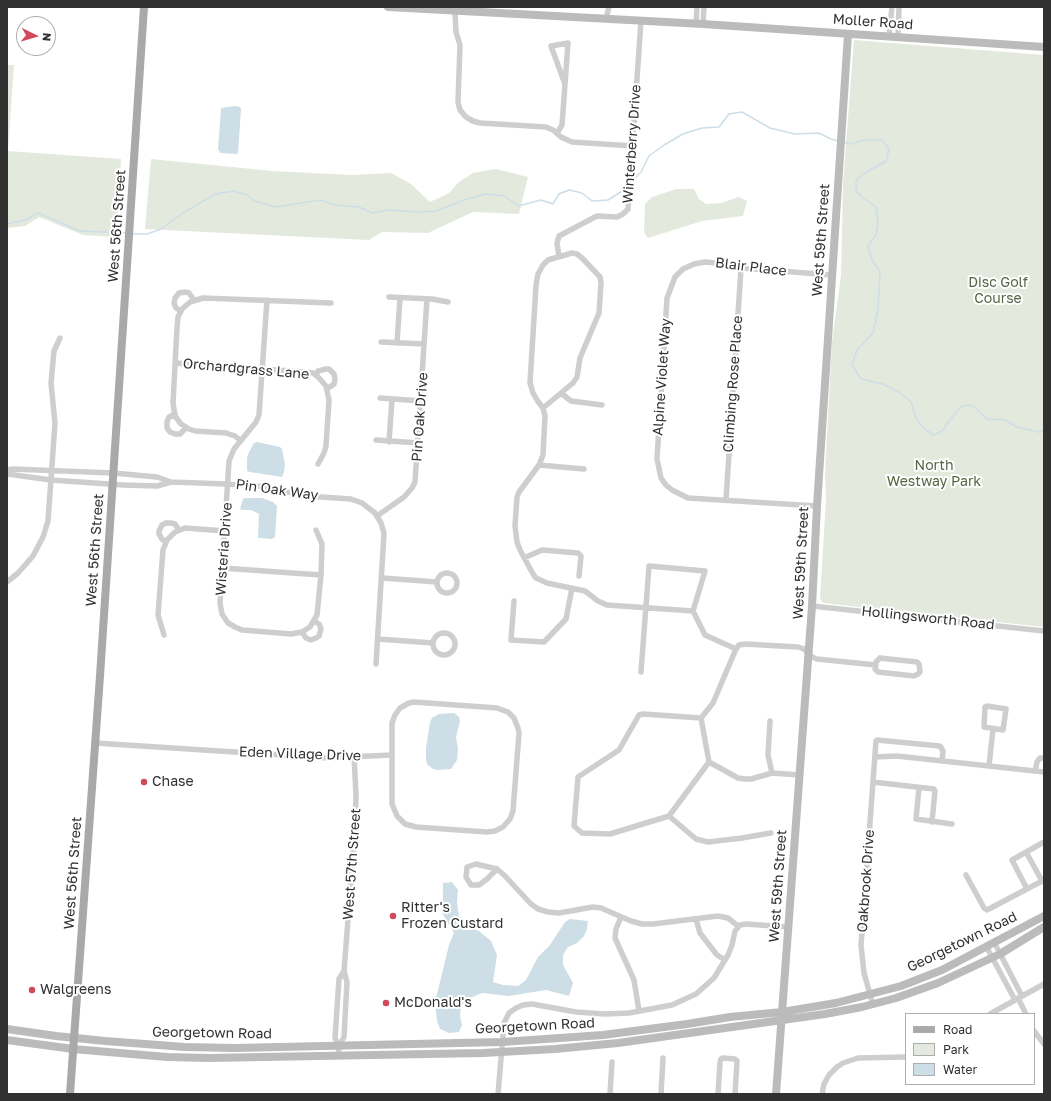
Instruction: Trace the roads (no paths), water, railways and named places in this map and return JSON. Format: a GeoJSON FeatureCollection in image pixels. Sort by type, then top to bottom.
{"type":"FeatureCollection","features":[{"type":"Feature","properties":{"kind":"main road","name":"West 56th Street"},"geometry":{"type":"LineString","coordinates":[[70,1094],[113,484],[144,7]]}},
{"type":"Feature","properties":{"kind":"main road","name":"Moller Road"},"geometry":{"type":"LineString","coordinates":[[388,7],[455,9],[1044,47]]}},
{"type":"Feature","properties":{"kind":"main road","name":"West 59th Street"},"geometry":{"type":"LineString","coordinates":[[776,1094],[812,606],[817,506],[848,34]]}},
{"type":"Feature","properties":{"kind":"main road","name":"Georgetown Road"},"geometry":{"type":"LineString","coordinates":[[7,1029],[74,1038],[185,1047],[235,1048],[502,1042],[603,1035],[730,1017],[782,1012],[836,1003],[870,994],[919,980],[942,970],[1044,916]]}},
{"type":"Feature","properties":{"kind":"main road","name":"Georgetown Road"},"geometry":{"type":"LineString","coordinates":[[7,1040],[73,1049],[159,1056],[209,1058],[501,1052],[618,1043],[781,1021],[841,1012],[873,1005],[938,983],[996,956],[1044,927]]}},
{"type":"Feature","properties":{"kind":"street"},"geometry":{"type":"LineString","coordinates":[[606,19],[609,7]]}},
{"type":"Feature","properties":{"kind":"street"},"geometry":{"type":"LineString","coordinates":[[697,7],[699,24]]}},
{"type":"Feature","properties":{"kind":"street"},"geometry":{"type":"LineString","coordinates":[[699,24],[704,7]]}},
{"type":"Feature","properties":{"kind":"street"},"geometry":{"type":"LineString","coordinates":[[889,36],[892,7]]}},
{"type":"Feature","properties":{"kind":"street"},"geometry":{"type":"LineString","coordinates":[[898,37],[899,7]]}},
{"type":"Feature","properties":{"kind":"street"},"geometry":{"type":"LineString","coordinates":[[455,9],[456,32],[460,45],[458,102],[462,112],[473,121],[480,123],[549,128],[557,133],[561,138],[572,142],[633,146]]}},
{"type":"Feature","properties":{"kind":"street","name":"Winterberry Drive"},"geometry":{"type":"LineString","coordinates":[[559,257],[557,243],[559,236],[597,216],[618,217],[627,211],[629,204],[641,21]]}},
{"type":"Feature","properties":{"kind":"street"},"geometry":{"type":"LineString","coordinates":[[557,133],[562,125],[565,84],[567,50],[568,43],[550,46],[565,84]]}},
{"type":"Feature","properties":{"kind":"street"},"geometry":{"type":"LineString","coordinates":[[543,408],[573,383],[577,377],[580,358],[599,313],[600,277],[580,256],[572,253],[548,260],[538,274],[536,282],[530,380],[534,396],[543,408],[545,416],[543,450],[539,465],[520,491],[517,500],[515,534],[517,542],[533,574],[538,579],[547,583],[585,591],[598,601],[607,605],[693,611]]}},
{"type":"Feature","properties":{"kind":"street","name":"Blair Place"},"geometry":{"type":"LineString","coordinates":[[675,277],[683,269],[694,264],[705,262],[741,268],[832,276]]}},
{"type":"Feature","properties":{"kind":"street","name":"Climbing Rose Place"},"geometry":{"type":"LineString","coordinates":[[726,500],[741,268]]}},
{"type":"Feature","properties":{"kind":"street","name":"Alpine Violet Way"},"geometry":{"type":"LineString","coordinates":[[675,277],[667,298],[657,459],[658,468],[661,478],[672,490],[688,498],[726,500]]}},
{"type":"Feature","properties":{"kind":"street"},"geometry":{"type":"LineString","coordinates":[[181,311],[176,308],[174,303],[174,298],[178,293],[189,293],[194,300]]}},
{"type":"Feature","properties":{"kind":"street"},"geometry":{"type":"LineString","coordinates":[[389,297],[432,299],[448,302]]}},
{"type":"Feature","properties":{"kind":"street"},"geometry":{"type":"LineString","coordinates":[[241,441],[235,436],[226,433],[195,431],[186,428],[178,420],[175,414],[173,403],[177,328],[178,317],[181,311],[186,305],[194,300],[204,298],[331,303]]}},
{"type":"Feature","properties":{"kind":"street"},"geometry":{"type":"LineString","coordinates":[[397,343],[400,298]]}},
{"type":"Feature","properties":{"kind":"street","name":"Pin Oak Drive"},"geometry":{"type":"LineString","coordinates":[[377,516],[404,497],[412,488],[415,478],[427,299]]}},
{"type":"Feature","properties":{"kind":"street","name":"Wisteria Drive"},"geometry":{"type":"LineString","coordinates":[[267,300],[259,415],[255,423],[234,449],[230,458],[220,603],[222,614],[230,624],[242,630],[291,634],[302,632]]}},
{"type":"Feature","properties":{"kind":"street"},"geometry":{"type":"LineString","coordinates":[[7,582],[28,563],[41,542],[49,518],[55,424],[50,383],[54,351],[60,338]]}},
{"type":"Feature","properties":{"kind":"street"},"geometry":{"type":"LineString","coordinates":[[381,342],[424,344]]}},
{"type":"Feature","properties":{"kind":"street","name":"Orchardgrass Lane"},"geometry":{"type":"LineString","coordinates":[[175,363],[306,372],[316,375],[323,380],[327,389],[332,386],[335,379],[332,371],[326,368],[318,371],[316,375]]}},
{"type":"Feature","properties":{"kind":"street"},"geometry":{"type":"LineString","coordinates":[[318,464],[324,454],[326,446],[329,400],[327,389]]}},
{"type":"Feature","properties":{"kind":"street"},"geometry":{"type":"LineString","coordinates":[[561,393],[571,401],[602,405]]}},
{"type":"Feature","properties":{"kind":"street"},"geometry":{"type":"LineString","coordinates":[[380,398],[421,401]]}},
{"type":"Feature","properties":{"kind":"street"},"geometry":{"type":"LineString","coordinates":[[389,442],[392,399]]}},
{"type":"Feature","properties":{"kind":"street"},"geometry":{"type":"LineString","coordinates":[[175,414],[169,417],[167,422],[168,430],[172,434],[178,434],[183,432],[186,428]]}},
{"type":"Feature","properties":{"kind":"street"},"geometry":{"type":"LineString","coordinates":[[376,440],[418,443]]}},
{"type":"Feature","properties":{"kind":"street"},"geometry":{"type":"LineString","coordinates":[[539,465],[584,469]]}},
{"type":"Feature","properties":{"kind":"street","name":"Pin Oak Way"},"geometry":{"type":"LineString","coordinates":[[7,470],[12,468],[113,473],[157,477],[171,482]]}},
{"type":"Feature","properties":{"kind":"street","name":"Pin Oak Way"},"geometry":{"type":"LineString","coordinates":[[7,474],[52,480],[113,484],[157,486],[171,482],[228,483],[260,486],[307,496],[354,500],[367,506],[377,516]]}},
{"type":"Feature","properties":{"kind":"street"},"geometry":{"type":"LineString","coordinates":[[726,500],[817,506]]}},
{"type":"Feature","properties":{"kind":"street"},"geometry":{"type":"LineString","coordinates":[[376,664],[384,533],[377,516]]}},
{"type":"Feature","properties":{"kind":"street"},"geometry":{"type":"LineString","coordinates":[[166,542],[159,534],[162,525],[166,523],[175,524],[179,530]]}},
{"type":"Feature","properties":{"kind":"street"},"geometry":{"type":"LineString","coordinates":[[164,635],[160,626],[158,615],[163,550],[166,542],[172,534],[179,530],[191,528],[225,531]]}},
{"type":"Feature","properties":{"kind":"street"},"geometry":{"type":"LineString","coordinates":[[314,620],[319,624],[321,629],[318,636],[315,639],[304,637],[302,632],[309,628],[317,615],[322,544],[316,530]]}},
{"type":"Feature","properties":{"kind":"street"},"geometry":{"type":"LineString","coordinates":[[524,558],[542,550],[578,552],[580,556],[579,576]]}},
{"type":"Feature","properties":{"kind":"street"},"geometry":{"type":"LineString","coordinates":[[641,672],[649,567],[705,571],[693,611],[705,635],[736,649]]}},
{"type":"Feature","properties":{"kind":"street"},"geometry":{"type":"LineString","coordinates":[[222,568],[321,575]]}},
{"type":"Feature","properties":{"kind":"street"},"geometry":{"type":"LineString","coordinates":[[382,578],[437,582]]}},
{"type":"Feature","properties":{"kind":"street"},"geometry":{"type":"LineString","coordinates":[[514,601],[510,640],[544,642],[566,619],[572,588]]}},
{"type":"Feature","properties":{"kind":"street","name":"Hollingsworth Road"},"geometry":{"type":"LineString","coordinates":[[812,606],[1044,630]]}},
{"type":"Feature","properties":{"kind":"street"},"geometry":{"type":"LineString","coordinates":[[378,639],[433,643]]}},
{"type":"Feature","properties":{"kind":"street"},"geometry":{"type":"LineString","coordinates":[[702,718],[639,715],[619,750],[578,777],[574,826],[582,833],[610,834],[669,816],[708,762],[702,718],[713,703],[736,649],[739,646],[744,644],[801,648],[812,657],[818,659],[876,665]]}},
{"type":"Feature","properties":{"kind":"street"},"geometry":{"type":"LineString","coordinates":[[880,658],[916,662],[919,664],[920,672],[914,676],[880,672],[876,670],[876,665],[877,660],[880,658]]}},
{"type":"Feature","properties":{"kind":"street"},"geometry":{"type":"LineString","coordinates":[[420,702],[497,708],[510,714],[515,720],[519,733],[512,814],[500,829],[487,832],[416,827],[408,825],[401,821],[393,809],[391,755],[393,720],[400,708],[409,703],[420,702]]}},
{"type":"Feature","properties":{"kind":"street"},"geometry":{"type":"LineString","coordinates":[[985,707],[1005,708],[1004,729],[993,729],[984,727],[985,707]]}},
{"type":"Feature","properties":{"kind":"street"},"geometry":{"type":"LineString","coordinates":[[770,721],[768,756],[772,773]]}},
{"type":"Feature","properties":{"kind":"street"},"geometry":{"type":"LineString","coordinates":[[989,766],[993,729]]}},
{"type":"Feature","properties":{"kind":"street","name":"Oakbrook Drive"},"geometry":{"type":"LineString","coordinates":[[873,1005],[863,965],[862,940],[876,741],[940,746],[943,750],[942,761]]}},
{"type":"Feature","properties":{"kind":"street","name":"Eden Village Drive"},"geometry":{"type":"LineString","coordinates":[[95,743],[316,757],[391,755]]}},
{"type":"Feature","properties":{"kind":"street","name":"West 57th Street"},"geometry":{"type":"LineString","coordinates":[[338,1056],[339,1046],[335,1038],[339,979],[344,971],[356,817],[354,756]]}},
{"type":"Feature","properties":{"kind":"street"},"geometry":{"type":"LineString","coordinates":[[875,757],[894,756],[1044,772]]}},
{"type":"Feature","properties":{"kind":"street"},"geometry":{"type":"LineString","coordinates":[[1036,772],[1037,762],[1039,759],[1044,758]]}},
{"type":"Feature","properties":{"kind":"street"},"geometry":{"type":"LineString","coordinates":[[708,762],[738,778],[744,779],[751,779],[772,773],[800,775]]}},
{"type":"Feature","properties":{"kind":"street"},"geometry":{"type":"LineString","coordinates":[[873,782],[934,789],[936,792],[932,822]]}},
{"type":"Feature","properties":{"kind":"street"},"geometry":{"type":"LineString","coordinates":[[919,788],[916,819],[952,824]]}},
{"type":"Feature","properties":{"kind":"street"},"geometry":{"type":"LineString","coordinates":[[669,816],[696,839],[708,842],[771,833]]}},
{"type":"Feature","properties":{"kind":"street"},"geometry":{"type":"LineString","coordinates":[[1027,889],[1012,862],[1044,842]]}},
{"type":"Feature","properties":{"kind":"street"},"geometry":{"type":"LineString","coordinates":[[966,875],[984,908],[986,910],[990,910],[1043,881],[1026,852]]}},
{"type":"Feature","properties":{"kind":"street"},"geometry":{"type":"LineString","coordinates":[[497,869],[487,880],[479,885],[471,885],[466,877],[467,867],[476,864],[497,869],[529,902],[543,911],[559,913],[593,907],[601,908],[636,922],[650,924],[713,916],[723,917],[738,926]]}},
{"type":"Feature","properties":{"kind":"street"},"geometry":{"type":"LineString","coordinates":[[621,917],[616,929],[615,938],[634,980],[639,1011]]}},
{"type":"Feature","properties":{"kind":"street"},"geometry":{"type":"LineString","coordinates":[[696,918],[700,933],[717,955],[725,960]]}},
{"type":"Feature","properties":{"kind":"street"},"geometry":{"type":"LineString","coordinates":[[498,1094],[503,1029],[506,1018],[513,1010],[524,1005],[532,1004],[576,1012],[620,1014],[667,1006],[689,998],[708,984],[719,972],[732,946],[735,931],[738,926],[746,924],[788,927]]}},
{"type":"Feature","properties":{"kind":"street"},"geometry":{"type":"LineString","coordinates":[[990,944],[1026,1013]]}},
{"type":"Feature","properties":{"kind":"street"},"geometry":{"type":"LineString","coordinates":[[992,1013],[1044,984]]}},
{"type":"Feature","properties":{"kind":"street"},"geometry":{"type":"LineString","coordinates":[[1035,1032],[1044,1044]]}},
{"type":"Feature","properties":{"kind":"street"},"geometry":{"type":"LineString","coordinates":[[822,1094],[826,1079],[833,1070],[843,1063],[858,1058],[905,1056]]}},
{"type":"Feature","properties":{"kind":"street"},"geometry":{"type":"LineString","coordinates":[[661,1094],[663,1058]]}},
{"type":"Feature","properties":{"kind":"street"},"geometry":{"type":"LineString","coordinates":[[718,1094],[720,1062],[723,1058],[735,1059],[737,1061],[735,1094]]}},
{"type":"Feature","properties":{"kind":"street"},"geometry":{"type":"LineString","coordinates":[[610,1094],[612,1062]]}},
{"type":"Feature","properties":{"kind":"water"},"geometry":{"type":"Polygon","coordinates":[[[235,106],[240,107],[241,109],[238,153],[221,153],[218,150],[221,108],[235,106]]]}},
{"type":"Feature","properties":{"kind":"water"},"geometry":{"type":"Polygon","coordinates":[[[257,442],[280,447],[282,449],[285,464],[282,477],[247,471],[247,458],[249,452],[254,443],[257,442]]]}},
{"type":"Feature","properties":{"kind":"water"},"geometry":{"type":"Polygon","coordinates":[[[262,498],[273,502],[277,506],[275,537],[272,539],[258,538],[259,514],[251,510],[240,509],[243,499],[262,498]]]}},
{"type":"Feature","properties":{"kind":"water"},"geometry":{"type":"Polygon","coordinates":[[[454,713],[459,717],[460,721],[456,737],[458,749],[457,760],[451,769],[433,769],[427,764],[426,759],[430,722],[432,718],[439,714],[454,713]]]}},
{"type":"Feature","properties":{"kind":"water"},"geometry":{"type":"Polygon","coordinates":[[[452,882],[458,890],[457,902],[459,917],[464,925],[479,931],[491,941],[497,955],[493,982],[503,985],[518,986],[526,980],[538,957],[550,945],[565,922],[570,919],[588,921],[584,936],[577,943],[568,947],[563,955],[563,965],[573,983],[569,996],[546,990],[509,996],[482,993],[470,998],[461,1006],[460,1016],[462,1025],[459,1032],[449,1033],[440,1029],[437,1021],[435,1002],[449,945],[454,933],[442,913],[443,883],[452,882]]]}},
{"type":"Feature","properties":{"kind":"waterway"},"geometry":{"type":"LineString","coordinates":[[634,179],[641,172],[649,156],[664,145],[683,134],[702,128],[719,127],[729,114],[742,112],[770,128],[795,134],[819,133],[838,141]]}},
{"type":"Feature","properties":{"kind":"waterway"},"geometry":{"type":"LineString","coordinates":[[844,142],[850,144],[865,140],[882,140],[889,149],[886,161],[863,174],[856,181],[856,191],[876,207],[878,223],[876,235],[868,246],[872,260],[880,271],[878,309],[873,333],[857,350],[852,365],[861,379],[883,384],[899,392],[911,402],[916,418],[923,428],[934,435],[942,431],[962,406],[972,405],[987,419],[1005,420],[1017,427],[1038,432],[1044,431]]}},
{"type":"Feature","properties":{"kind":"waterway"},"geometry":{"type":"LineString","coordinates":[[132,234],[147,234],[161,229],[183,213],[215,194],[234,191],[247,195],[255,201],[276,207],[320,200],[336,205],[359,207],[372,213],[388,210],[418,212],[436,211],[464,200],[485,194],[505,196],[518,206],[541,200],[553,204],[559,194],[569,190],[582,193],[592,201],[608,200],[627,188]]}},
{"type":"Feature","properties":{"kind":"waterway"},"geometry":{"type":"LineString","coordinates":[[7,224],[25,220],[38,213],[80,231],[126,233]]}},
{"type":"Feature","properties":{"kind":"place","name":"Chase"},"geometry":{"type":"Point","coordinates":[144,782]}},
{"type":"Feature","properties":{"kind":"place","name":"Ritter's Frozen Custard"},"geometry":{"type":"Point","coordinates":[393,916]}},
{"type":"Feature","properties":{"kind":"place","name":"Walgreens"},"geometry":{"type":"Point","coordinates":[32,990]}},
{"type":"Feature","properties":{"kind":"place","name":"McDonald's"},"geometry":{"type":"Point","coordinates":[386,1003]}},
{"type":"Feature","properties":{"kind":"park label","name":"Disc Golf Course"},"geometry":{"type":"Point","coordinates":[998,292]}},
{"type":"Feature","properties":{"kind":"park label","name":"North Westway Park"},"geometry":{"type":"Point","coordinates":[934,474]}}]}
